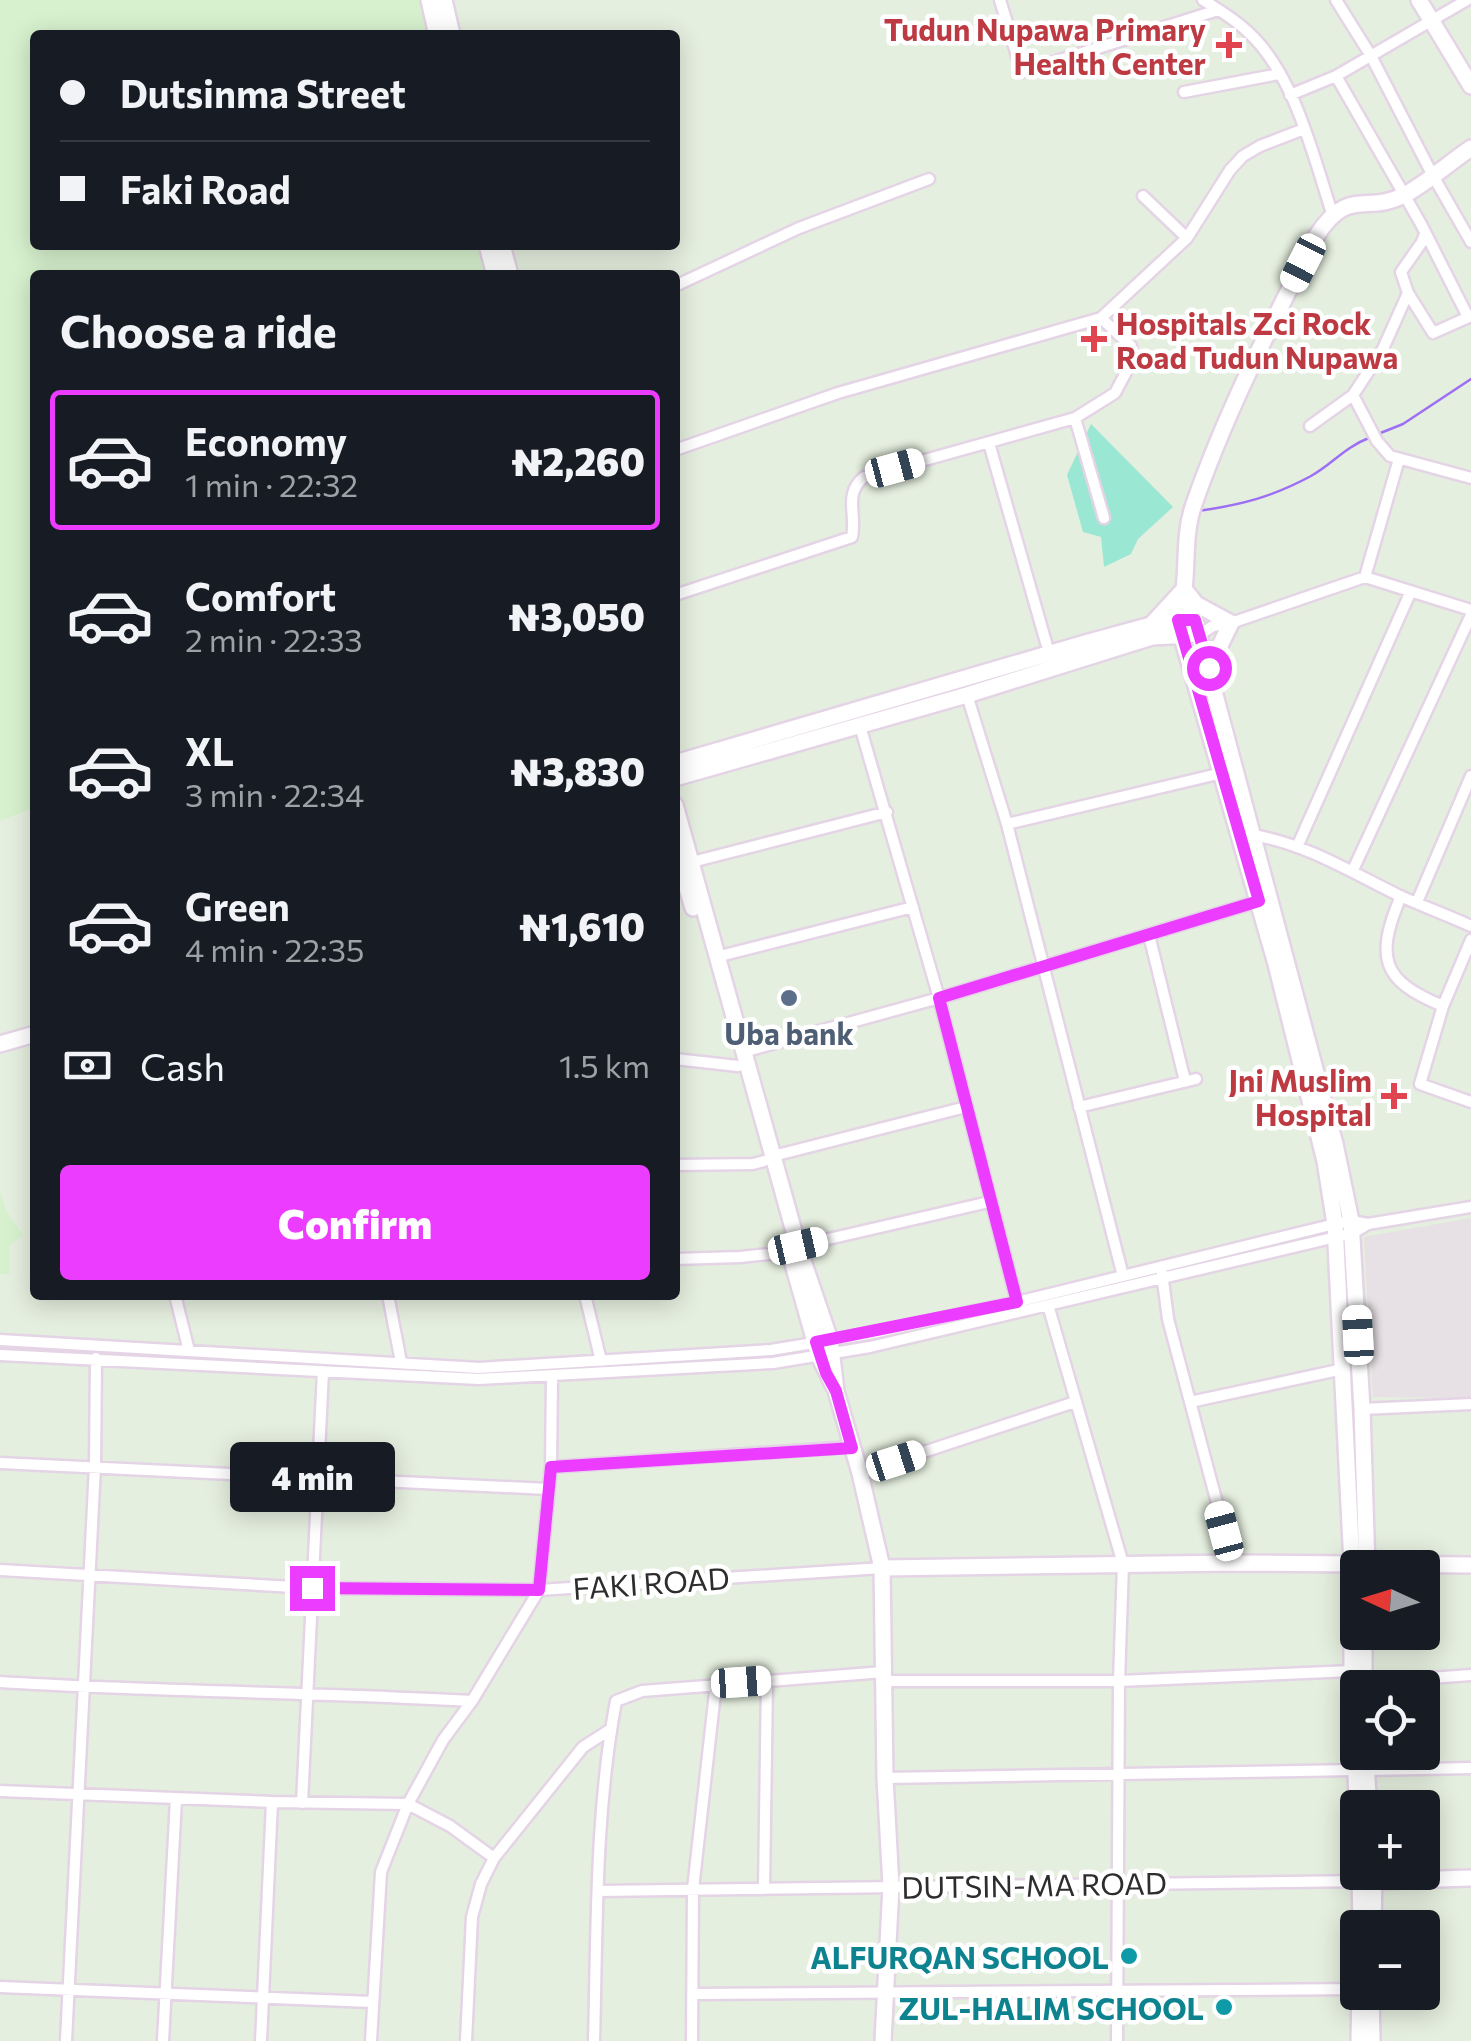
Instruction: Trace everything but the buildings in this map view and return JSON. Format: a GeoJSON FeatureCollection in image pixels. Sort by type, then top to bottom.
{"type":"FeatureCollection","features":[{"type":"Feature","properties":{"kind":"street"},"geometry":{"type":"LineString","coordinates":[[429,0],[436,30]]}},
{"type":"Feature","properties":{"kind":"street"},"geometry":{"type":"LineString","coordinates":[[444,0],[451,30]]}},
{"type":"Feature","properties":{"kind":"street"},"geometry":{"type":"LineString","coordinates":[[1000,0],[1022,72],[1218,10]]}},
{"type":"Feature","properties":{"kind":"street"},"geometry":{"type":"LineString","coordinates":[[1203,0],[1250,33],[1279,74],[1304,128],[1332,212]]}},
{"type":"Feature","properties":{"kind":"street"},"geometry":{"type":"LineString","coordinates":[[1336,0],[1371,56],[1471,242]]}},
{"type":"Feature","properties":{"kind":"street"},"geometry":{"type":"LineString","coordinates":[[1419,0],[1471,86]]}},
{"type":"Feature","properties":{"kind":"street"},"geometry":{"type":"LineString","coordinates":[[1290,95],[1336,76],[1467,0]]}},
{"type":"Feature","properties":{"kind":"street"},"geometry":{"type":"LineString","coordinates":[[1184,92],[1279,74]]}},
{"type":"Feature","properties":{"kind":"street"},"geometry":{"type":"LineString","coordinates":[[1336,76],[1425,232],[1470,316],[1433,334],[1408,294],[1401,272],[1425,232]]}},
{"type":"Feature","properties":{"kind":"street"},"geometry":{"type":"LineString","coordinates":[[680,448],[838,393],[1101,318],[1187,238],[1230,170],[1244,156],[1304,128]]}},
{"type":"Feature","properties":{"kind":"street"},"geometry":{"type":"LineString","coordinates":[[1360,1550],[1343,1369],[1344,1229],[1259,901],[1180,627],[1191,512],[1216,440],[1317,235],[1332,212],[1404,196],[1471,148]]}},
{"type":"Feature","properties":{"kind":"street"},"geometry":{"type":"LineString","coordinates":[[680,284],[799,228],[929,179]]}},
{"type":"Feature","properties":{"kind":"street"},"geometry":{"type":"LineString","coordinates":[[1143,196],[1187,238]]}},
{"type":"Feature","properties":{"kind":"street"},"geometry":{"type":"LineString","coordinates":[[1310,426],[1354,395],[1382,351],[1408,294]]}},
{"type":"Feature","properties":{"kind":"street"},"geometry":{"type":"LineString","coordinates":[[680,593],[852,537],[850,498],[853,486],[864,477],[1075,418],[1115,393],[1133,359],[1131,346],[1101,318]]}},
{"type":"Feature","properties":{"kind":"street"},"geometry":{"type":"LineString","coordinates":[[1354,395],[1382,450],[1399,459],[1471,478]]}},
{"type":"Feature","properties":{"kind":"street"},"geometry":{"type":"LineString","coordinates":[[1075,418],[1104,518]]}},
{"type":"Feature","properties":{"kind":"street"},"geometry":{"type":"LineString","coordinates":[[988,443],[1049,653]]}},
{"type":"Feature","properties":{"kind":"street"},"geometry":{"type":"LineString","coordinates":[[1365,577],[1399,459]]}},
{"type":"Feature","properties":{"kind":"street"},"geometry":{"type":"LineString","coordinates":[[680,762],[1049,653],[1151,631],[1231,624],[1365,577],[1471,613],[1353,870]]}},
{"type":"Feature","properties":{"kind":"street"},"geometry":{"type":"LineString","coordinates":[[1297,847],[1411,591]]}},
{"type":"Feature","properties":{"kind":"street"},"geometry":{"type":"LineString","coordinates":[[1184,595],[1231,624]]}},
{"type":"Feature","properties":{"kind":"street"},"geometry":{"type":"LineString","coordinates":[[1184,595],[1202,627],[1209,668],[1335,1144],[1362,1409],[1362,1550]]}},
{"type":"Feature","properties":{"kind":"street"},"geometry":{"type":"LineString","coordinates":[[680,777],[967,695],[1151,631],[1184,595]]}},
{"type":"Feature","properties":{"kind":"street"},"geometry":{"type":"LineString","coordinates":[[1209,668],[1231,624]]}},
{"type":"Feature","properties":{"kind":"street"},"geometry":{"type":"LineString","coordinates":[[1151,631],[1188,654]]}},
{"type":"Feature","properties":{"kind":"street"},"geometry":{"type":"LineString","coordinates":[[967,695],[1007,824],[1123,1276]]}},
{"type":"Feature","properties":{"kind":"street"},"geometry":{"type":"LineString","coordinates":[[860,726],[939,998],[1017,1302]]}},
{"type":"Feature","properties":{"kind":"street"},"geometry":{"type":"LineString","coordinates":[[1007,824],[1222,773]]}},
{"type":"Feature","properties":{"kind":"street"},"geometry":{"type":"LineString","coordinates":[[1417,902],[1471,776]]}},
{"type":"Feature","properties":{"kind":"street"},"geometry":{"type":"LineString","coordinates":[[692,862],[887,812]]}},
{"type":"Feature","properties":{"kind":"street"},"geometry":{"type":"LineString","coordinates":[[680,821],[740,1059]]}},
{"type":"Feature","properties":{"kind":"street"},"geometry":{"type":"LineString","coordinates":[[1253,835],[1280,840],[1353,870],[1471,926]]}},
{"type":"Feature","properties":{"kind":"street"},"geometry":{"type":"LineString","coordinates":[[680,863],[860,1473],[882,1568],[884,1778],[891,1886],[883,2041]]}},
{"type":"Feature","properties":{"kind":"street"},"geometry":{"type":"LineString","coordinates":[[1401,896],[1391,918],[1386,946],[1390,972],[1405,988],[1444,1006]]}},
{"type":"Feature","properties":{"kind":"street"},"geometry":{"type":"LineString","coordinates":[[680,1059],[740,1059],[1259,901]]}},
{"type":"Feature","properties":{"kind":"street"},"geometry":{"type":"LineString","coordinates":[[716,957],[913,907]]}},
{"type":"Feature","properties":{"kind":"street"},"geometry":{"type":"LineString","coordinates":[[1079,1108],[1190,1080],[1150,936]]}},
{"type":"Feature","properties":{"kind":"street"},"geometry":{"type":"LineString","coordinates":[[1471,940],[1444,1006],[1420,1084],[1471,1102]]}},
{"type":"Feature","properties":{"kind":"street"},"geometry":{"type":"LineString","coordinates":[[0,1044],[30,1035]]}},
{"type":"Feature","properties":{"kind":"street"},"geometry":{"type":"LineString","coordinates":[[680,1165],[753,1164],[966,1107]]}},
{"type":"Feature","properties":{"kind":"street"},"geometry":{"type":"LineString","coordinates":[[680,1258],[740,1258],[794,1249],[989,1202]]}},
{"type":"Feature","properties":{"kind":"street"},"geometry":{"type":"LineString","coordinates":[[0,1340],[479,1368],[824,1348],[1048,1305],[1162,1272],[1344,1229],[1471,1206]]}},
{"type":"Feature","properties":{"kind":"street"},"geometry":{"type":"LineString","coordinates":[[0,1355],[479,1380],[773,1363],[1123,1276],[1162,1272]]}},
{"type":"Feature","properties":{"kind":"street"},"geometry":{"type":"LineString","coordinates":[[1162,1272],[1166,1308],[1233,1563]]}},
{"type":"Feature","properties":{"kind":"street"},"geometry":{"type":"LineString","coordinates":[[176,1300],[189,1351]]}},
{"type":"Feature","properties":{"kind":"street"},"geometry":{"type":"LineString","coordinates":[[389,1300],[401,1362]]}},
{"type":"Feature","properties":{"kind":"street"},"geometry":{"type":"LineString","coordinates":[[585,1300],[601,1361]]}},
{"type":"Feature","properties":{"kind":"street"},"geometry":{"type":"LineString","coordinates":[[1048,1305],[1123,1564],[1118,1681],[1116,2041]]}},
{"type":"Feature","properties":{"kind":"street"},"geometry":{"type":"LineString","coordinates":[[265,1368],[266,1355]]}},
{"type":"Feature","properties":{"kind":"street"},"geometry":{"type":"LineString","coordinates":[[66,2041],[95,1466],[96,1358]]}},
{"type":"Feature","properties":{"kind":"street"},"geometry":{"type":"LineString","coordinates":[[1190,1402],[1343,1369]]}},
{"type":"Feature","properties":{"kind":"street"},"geometry":{"type":"LineString","coordinates":[[302,1803],[323,1371]]}},
{"type":"Feature","properties":{"kind":"street"},"geometry":{"type":"LineString","coordinates":[[371,2041],[381,1872],[408,1804],[443,1740],[472,1701],[539,1590],[551,1467],[552,1377]]}},
{"type":"Feature","properties":{"kind":"street"},"geometry":{"type":"LineString","coordinates":[[860,1473],[1075,1402]]}},
{"type":"Feature","properties":{"kind":"street"},"geometry":{"type":"LineString","coordinates":[[1362,1409],[1471,1404]]}},
{"type":"Feature","properties":{"kind":"street"},"geometry":{"type":"LineString","coordinates":[[551,1467],[852,1448]]}},
{"type":"Feature","properties":{"kind":"street"},"geometry":{"type":"LineString","coordinates":[[0,1463],[548,1488]]}},
{"type":"Feature","properties":{"kind":"street"},"geometry":{"type":"LineString","coordinates":[[882,1568],[1233,1563],[1340,1565]]}},
{"type":"Feature","properties":{"kind":"street"},"geometry":{"type":"LineString","coordinates":[[1440,1565],[1471,1565]]}},
{"type":"Feature","properties":{"kind":"street","name":"FAKI ROAD"},"geometry":{"type":"LineString","coordinates":[[0,1570],[312,1588],[539,1590],[882,1568]]}},
{"type":"Feature","properties":{"kind":"street"},"geometry":{"type":"LineString","coordinates":[[594,2041],[598,1891],[610,1729],[616,1701],[628,1695],[767,1680],[885,1676],[1118,1681],[1340,1672]]}},
{"type":"Feature","properties":{"kind":"street"},"geometry":{"type":"LineString","coordinates":[[1440,1678],[1471,1675]]}},
{"type":"Feature","properties":{"kind":"street"},"geometry":{"type":"LineString","coordinates":[[764,1889],[767,1680]]}},
{"type":"Feature","properties":{"kind":"street"},"geometry":{"type":"LineString","coordinates":[[0,1682],[472,1701]]}},
{"type":"Feature","properties":{"kind":"street"},"geometry":{"type":"LineString","coordinates":[[692,2041],[693,1889],[716,1684]]}},
{"type":"Feature","properties":{"kind":"street"},"geometry":{"type":"LineString","coordinates":[[466,2041],[472,1917],[481,1884],[494,1858],[584,1747],[610,1729]]}},
{"type":"Feature","properties":{"kind":"street"},"geometry":{"type":"LineString","coordinates":[[1440,1769],[1471,1768]]}},
{"type":"Feature","properties":{"kind":"street"},"geometry":{"type":"LineString","coordinates":[[884,1778],[1360,1770]]}},
{"type":"Feature","properties":{"kind":"street"},"geometry":{"type":"LineString","coordinates":[[1360,1770],[1364,1790]]}},
{"type":"Feature","properties":{"kind":"street"},"geometry":{"type":"LineString","coordinates":[[1359,1790],[1360,1770]]}},
{"type":"Feature","properties":{"kind":"street"},"geometry":{"type":"LineString","coordinates":[[0,1791],[408,1804],[450,1826],[494,1858]]}},
{"type":"Feature","properties":{"kind":"street"},"geometry":{"type":"LineString","coordinates":[[163,2041],[176,1799]]}},
{"type":"Feature","properties":{"kind":"street"},"geometry":{"type":"LineString","coordinates":[[261,2041],[272,1802]]}},
{"type":"Feature","properties":{"kind":"street","name":"DUTSIN-MA ROAD"},"geometry":{"type":"LineString","coordinates":[[598,1891],[1340,1878]]}},
{"type":"Feature","properties":{"kind":"street","name":"DUTSIN-MA ROAD"},"geometry":{"type":"LineString","coordinates":[[1440,1878],[1471,1878]]}},
{"type":"Feature","properties":{"kind":"street"},"geometry":{"type":"LineString","coordinates":[[0,1987],[372,2002]]}},
{"type":"Feature","properties":{"kind":"street"},"geometry":{"type":"LineString","coordinates":[[692,1994],[1340,1990]]}},
{"type":"Feature","properties":{"kind":"street"},"geometry":{"type":"LineString","coordinates":[[1359,2010],[1359,2041]]}},
{"type":"Feature","properties":{"kind":"street"},"geometry":{"type":"LineString","coordinates":[[1371,2010],[1372,2041]]}},
{"type":"Feature","properties":{"kind":"shaded area"},"geometry":{"type":"Polygon","coordinates":[[[0,0],[425,0],[434,30],[30,30],[30,250],[493,250],[499,270],[30,270],[30,809],[0,821],[0,0]]]}},
{"type":"Feature","properties":{"kind":"shaded area"},"geometry":{"type":"Polygon","coordinates":[[[1091,424],[1173,507],[1138,539],[1131,554],[1104,567],[1101,537],[1083,532],[1067,475],[1091,424]]]}},
{"type":"Feature","properties":{"kind":"shaded area"},"geometry":{"type":"Polygon","coordinates":[[[0,1192],[7,1212],[23,1235],[9,1246],[10,1274],[0,1274],[0,1192]]]}},
{"type":"Feature","properties":{"kind":"shaded area"},"geometry":{"type":"Polygon","coordinates":[[[1471,1218],[1471,1398],[1373,1397],[1364,1237],[1471,1218]]]}},
{"type":"Feature","properties":{"kind":"waterway"},"geometry":{"type":"LineString","coordinates":[[1378,434],[1403,424],[1471,379]]}},
{"type":"Feature","properties":{"kind":"waterway"},"geometry":{"type":"LineString","coordinates":[[1198,511],[1269,495],[1311,476],[1371,437]]}},
{"type":"Feature","properties":{"kind":"place","name":"Tudun Nupawa Primary Health Center"},"geometry":{"type":"Point","coordinates":[1229,45]}},
{"type":"Feature","properties":{"kind":"place","name":"Hospitals Zci Rock Road Tudun Nupawa"},"geometry":{"type":"Point","coordinates":[1094,339]}},
{"type":"Feature","properties":{"kind":"place","name":"Uba bank"},"geometry":{"type":"Point","coordinates":[789,998]}},
{"type":"Feature","properties":{"kind":"place","name":"Jni Muslim Hospital"},"geometry":{"type":"Point","coordinates":[1394,1096]}},
{"type":"Feature","properties":{"kind":"place","name":"ALFURQAN SCHOOL"},"geometry":{"type":"Point","coordinates":[1129,1956]}},
{"type":"Feature","properties":{"kind":"place","name":"ZUL-HALIM SCHOOL"},"geometry":{"type":"Point","coordinates":[1224,2007]}},
{"type":"Feature","properties":{"kind":"route"},"geometry":{"type":"LineString","coordinates":[[312,1588],[539,1590],[551,1467],[852,1448],[836,1391],[816,1342],[1017,1302],[939,998],[1259,901],[1178,620],[1195,620],[1209,668]]}}]}
